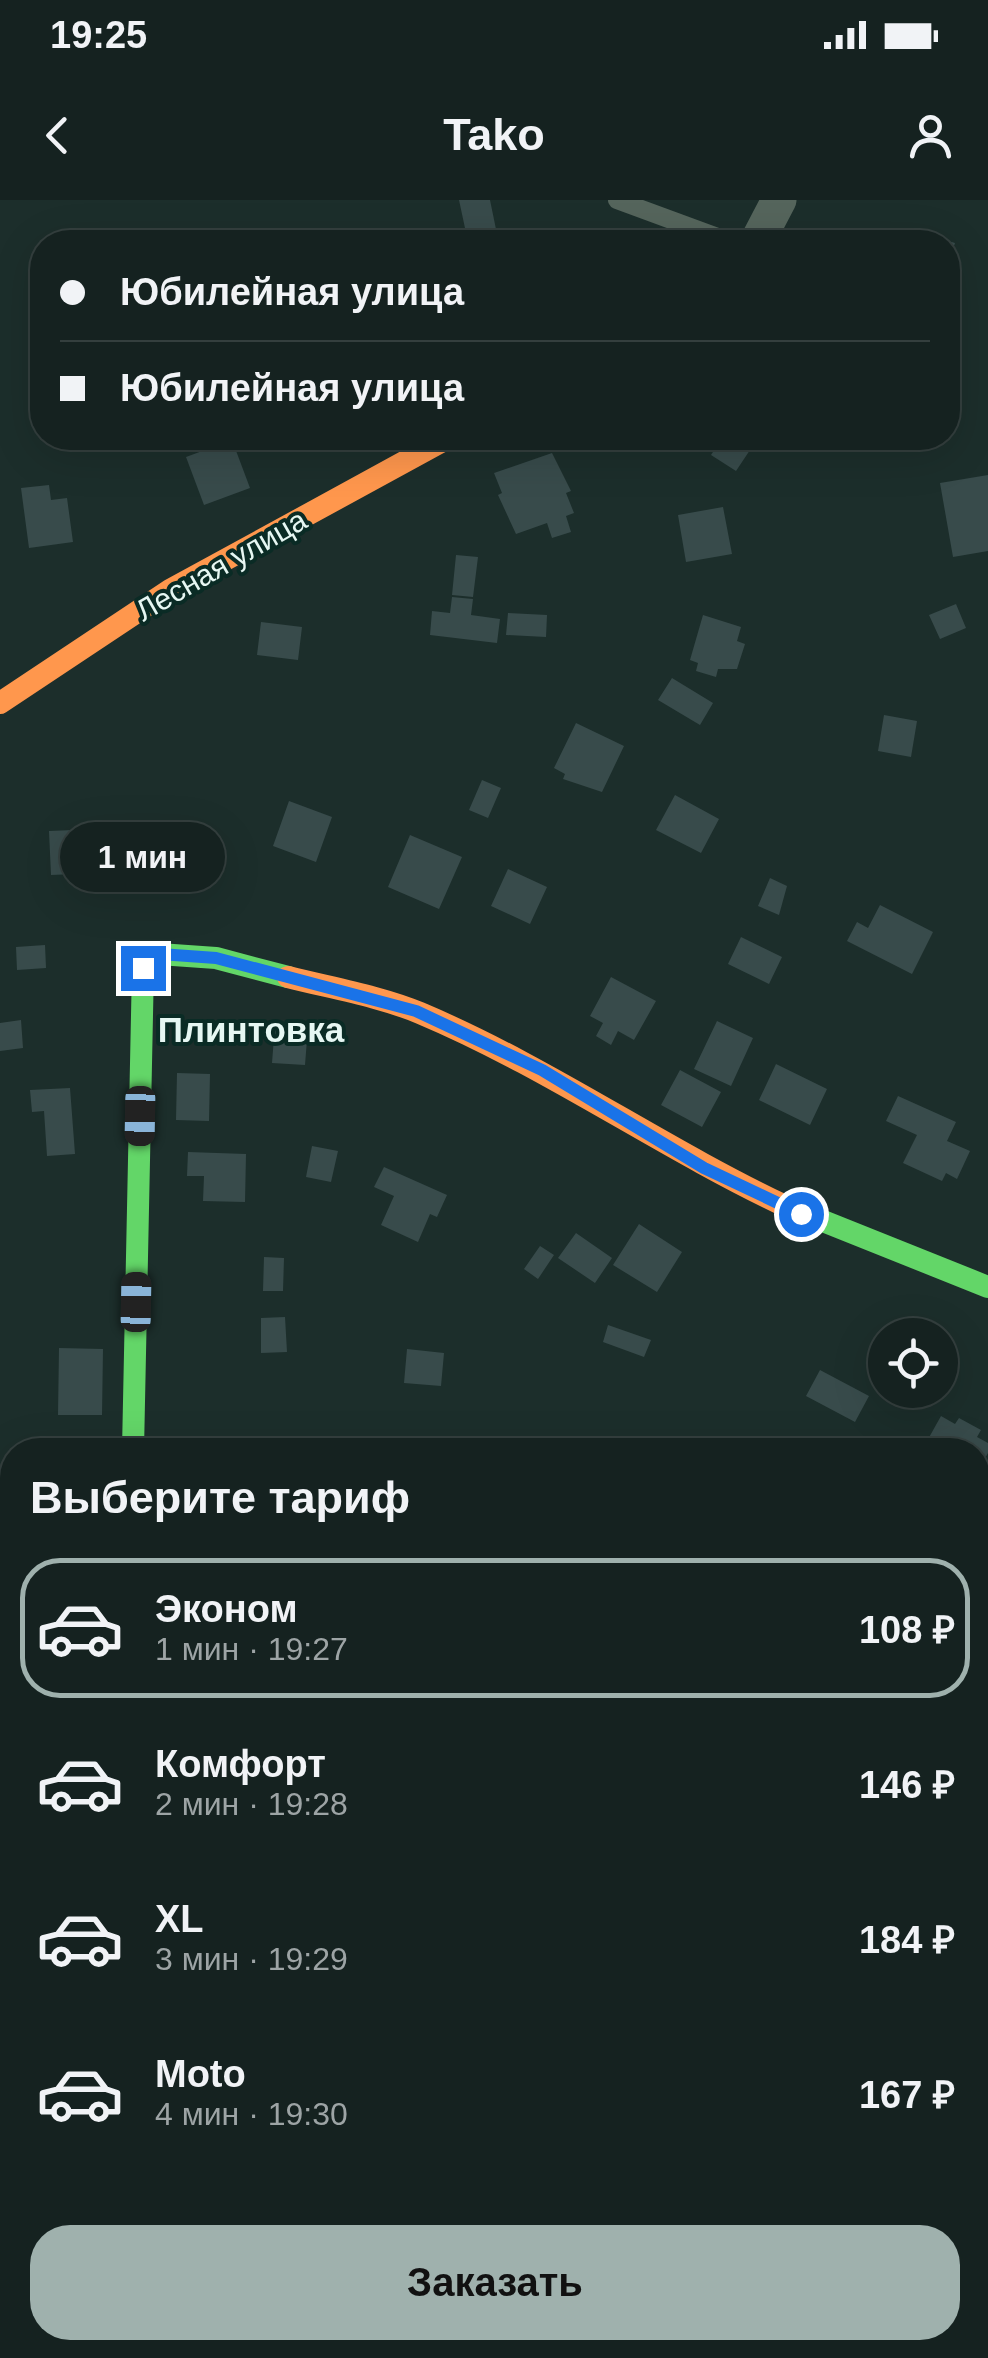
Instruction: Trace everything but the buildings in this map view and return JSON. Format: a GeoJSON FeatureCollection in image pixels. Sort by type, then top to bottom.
{"type":"FeatureCollection","features":[{"type":"Feature","properties":{"kind":"street"},"geometry":{"type":"LineString","coordinates":[[763,230],[778,200]]}},
{"type":"Feature","properties":{"kind":"street","name":"Лесная улица"},"geometry":{"type":"LineString","coordinates":[[0,703],[170,590],[426,450]]}},
{"type":"Feature","properties":{"kind":"street"},"geometry":{"type":"LineString","coordinates":[[133,1438],[143,968],[160,954],[216,958],[416,1011],[542,1070],[704,1168],[834,1229],[988,1287]]}},
{"type":"Feature","properties":{"kind":"lane"},"geometry":{"type":"LineString","coordinates":[[617,200],[698,230]]}},
{"type":"Feature","properties":{"kind":"traffic: fast"},"geometry":{"type":"LineString","coordinates":[[133,1438],[143,967],[159,954],[216,958],[288,977]]}},
{"type":"Feature","properties":{"kind":"traffic: fast"},"geometry":{"type":"LineString","coordinates":[[783,1205],[988,1287]]}},
{"type":"Feature","properties":{"kind":"traffic: slow"},"geometry":{"type":"LineString","coordinates":[[0,703],[170,590],[426,450]]}},
{"type":"Feature","properties":{"kind":"traffic: slow"},"geometry":{"type":"LineString","coordinates":[[288,977],[388,1002],[467,1034],[783,1205]]}},
{"type":"Feature","properties":{"kind":"district","name":"Плинтовка"},"geometry":{"type":"Point","coordinates":[251,1029]}},
{"type":"Feature","properties":{"kind":"route"},"geometry":{"type":"LineString","coordinates":[[143,968],[160,954],[216,958],[416,1011],[542,1070],[704,1168],[801,1214]]}}]}
